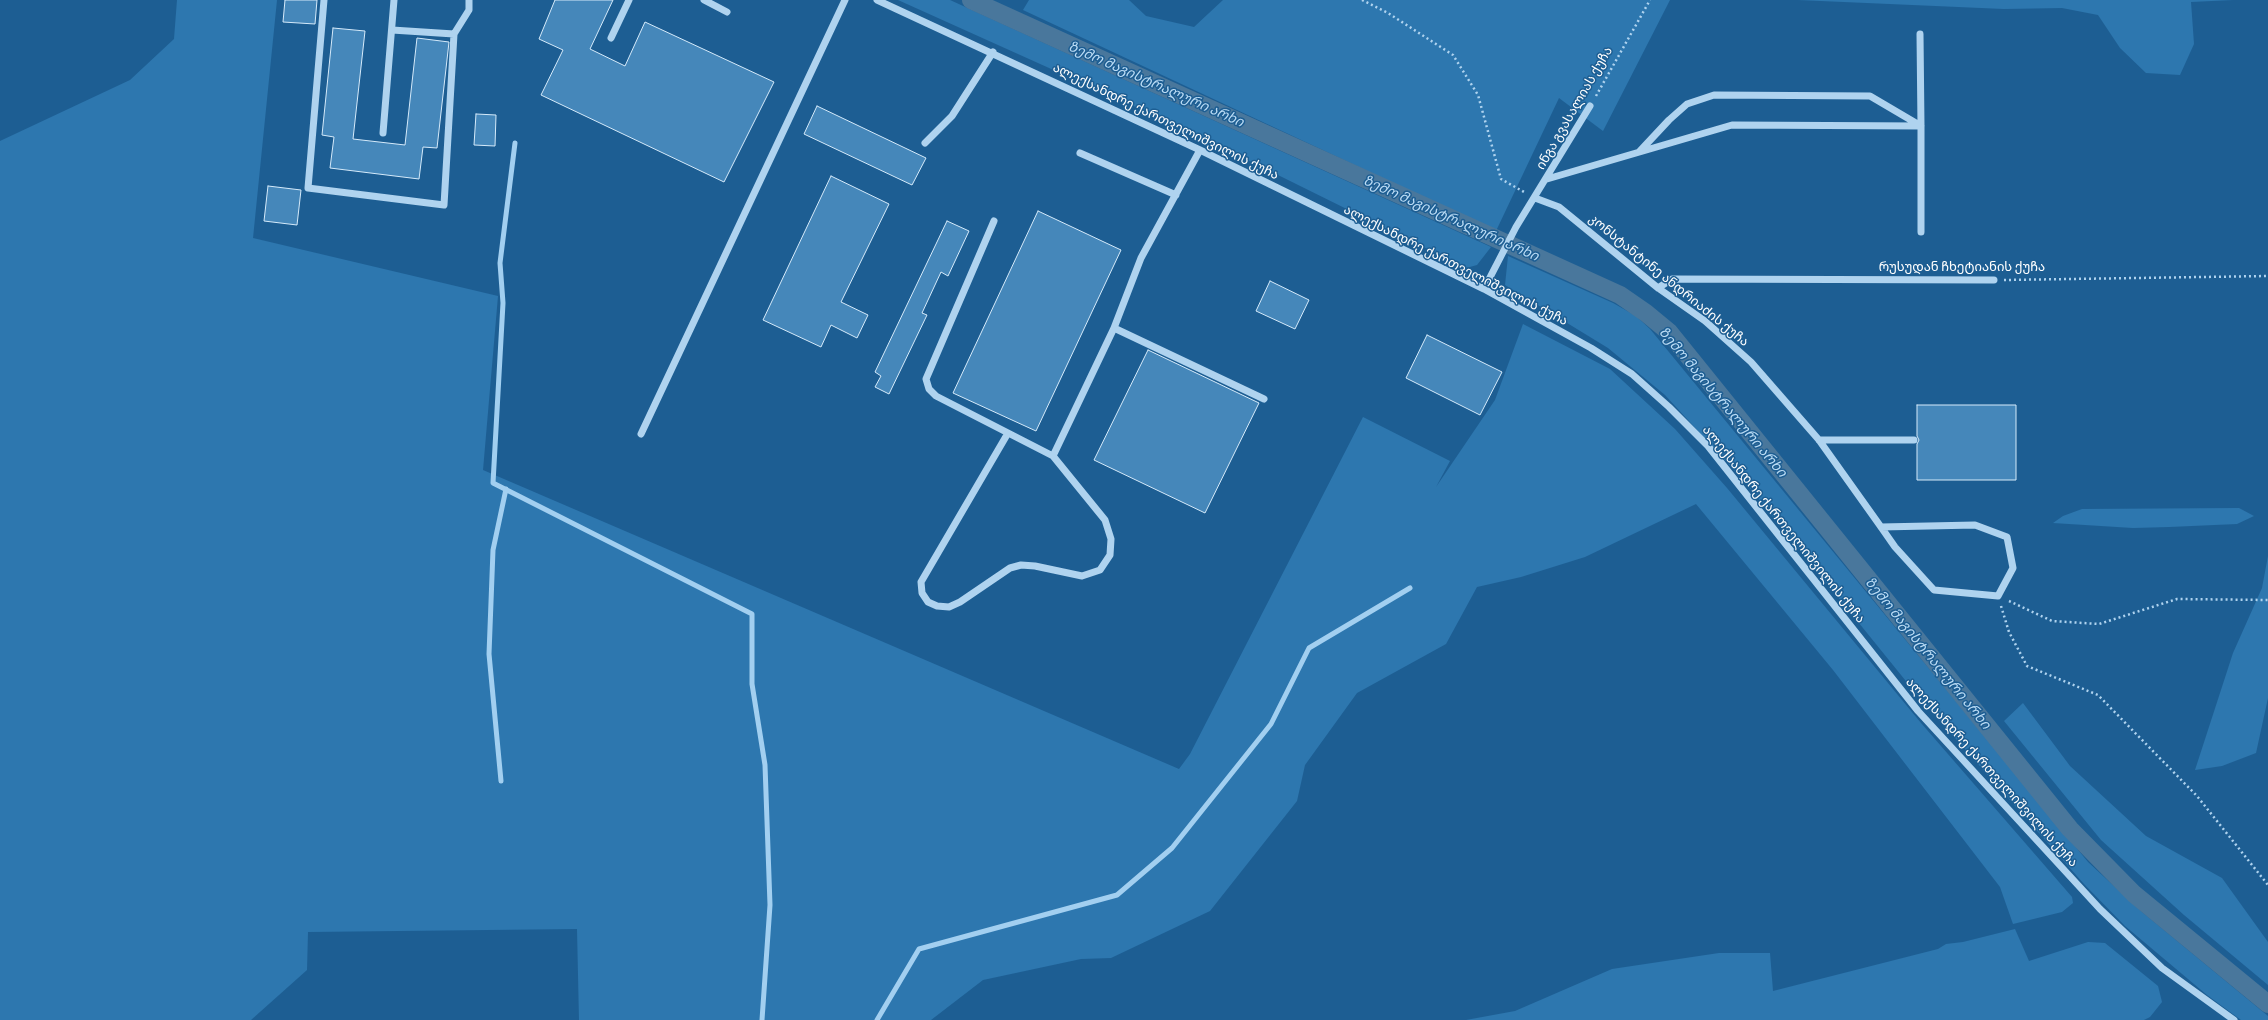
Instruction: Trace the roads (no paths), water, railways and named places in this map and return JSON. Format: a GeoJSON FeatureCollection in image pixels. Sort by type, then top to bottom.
{"type":"FeatureCollection","features":[{"type":"Feature","properties":{"kind":"street"},"geometry":{"type":"LineString","coordinates":[[324,0],[308,188],[444,205],[454,34],[469,10],[469,0]]}},
{"type":"Feature","properties":{"kind":"street"},"geometry":{"type":"LineString","coordinates":[[383,133],[394,0]]}},
{"type":"Feature","properties":{"kind":"street"},"geometry":{"type":"LineString","coordinates":[[611,38],[628,0]]}},
{"type":"Feature","properties":{"kind":"street"},"geometry":{"type":"LineString","coordinates":[[704,0],[727,12]]}},
{"type":"Feature","properties":{"kind":"street"},"geometry":{"type":"LineString","coordinates":[[641,434],[845,0]]}},
{"type":"Feature","properties":{"kind":"street","name":"ალექსანდრე ქართველიშვილის ქუჩა"},"geometry":{"type":"LineString","coordinates":[[877,0],[993,52],[1200,150],[1484,289],[1591,348],[1632,374],[1669,407],[1708,446],[1918,711],[2100,909],[2162,968],[2234,1020]]}},
{"type":"Feature","properties":{"kind":"street"},"geometry":{"type":"LineString","coordinates":[[392,30],[454,34]]}},
{"type":"Feature","properties":{"kind":"street"},"geometry":{"type":"LineString","coordinates":[[1920,34],[1921,232]]}},
{"type":"Feature","properties":{"kind":"street"},"geometry":{"type":"LineString","coordinates":[[926,143],[952,116],[993,52]]}},
{"type":"Feature","properties":{"kind":"street"},"geometry":{"type":"LineString","coordinates":[[1639,152],[1669,120],[1687,104],[1714,96],[1870,96],[1921,126]]}},
{"type":"Feature","properties":{"kind":"street","name":"ინგა გვასალიას ქუჩა"},"geometry":{"type":"LineString","coordinates":[[1484,289],[1516,227],[1590,106]]}},
{"type":"Feature","properties":{"kind":"street"},"geometry":{"type":"LineString","coordinates":[[1546,179],[1732,125],[1921,126]]}},
{"type":"Feature","properties":{"kind":"street"},"geometry":{"type":"LineString","coordinates":[[1053,456],[1114,328],[1141,258],[1200,150]]}},
{"type":"Feature","properties":{"kind":"street"},"geometry":{"type":"LineString","coordinates":[[1080,153],[1176,195]]}},
{"type":"Feature","properties":{"kind":"street","name":"კონსტანტინე ანდრიაძის ქუჩა"},"geometry":{"type":"LineString","coordinates":[[1535,198],[1559,206],[1658,288],[1704,321],[1741,354],[1819,440],[1881,527],[1896,547],[1934,590],[1998,596],[2012,568],[2007,537],[1975,525],[1881,527]]}},
{"type":"Feature","properties":{"kind":"street"},"geometry":{"type":"LineString","coordinates":[[994,221],[926,379],[929,389],[936,396],[1053,456],[1105,520],[1111,539],[1110,555],[1100,570],[1082,576],[1035,566],[1020,565],[1010,568],[960,602],[949,607],[937,606],[928,602],[922,593],[921,582],[1008,433]]}},
{"type":"Feature","properties":{"kind":"street","name":"რუსუდან ჩხეტიანის ქუჩა"},"geometry":{"type":"LineString","coordinates":[[1658,288],[1672,279],[1994,280]]}},
{"type":"Feature","properties":{"kind":"street"},"geometry":{"type":"LineString","coordinates":[[1114,328],[1264,399]]}},
{"type":"Feature","properties":{"kind":"street"},"geometry":{"type":"LineString","coordinates":[[1819,440],[1914,440]]}},
{"type":"Feature","properties":{"kind":"waterway","name":"ზემო მაგისტრალური არხი"},"geometry":{"type":"LineString","coordinates":[[971,0],[1620,295],[1646,313],[1669,332],[2070,829],[2134,894],[2268,1004]]}},
{"type":"Feature","properties":{"kind":"waterway"},"geometry":{"type":"LineString","coordinates":[[515,143],[500,263],[503,303],[493,483],[752,614],[752,684],[765,765],[770,905],[762,1020]]}},
{"type":"Feature","properties":{"kind":"waterway"},"geometry":{"type":"LineString","coordinates":[[501,781],[489,654],[493,550],[506,489]]}},
{"type":"Feature","properties":{"kind":"waterway"},"geometry":{"type":"LineString","coordinates":[[877,1020],[919,949],[1117,895],[1172,848],[1271,724],[1309,648],[1410,588]]}}]}
